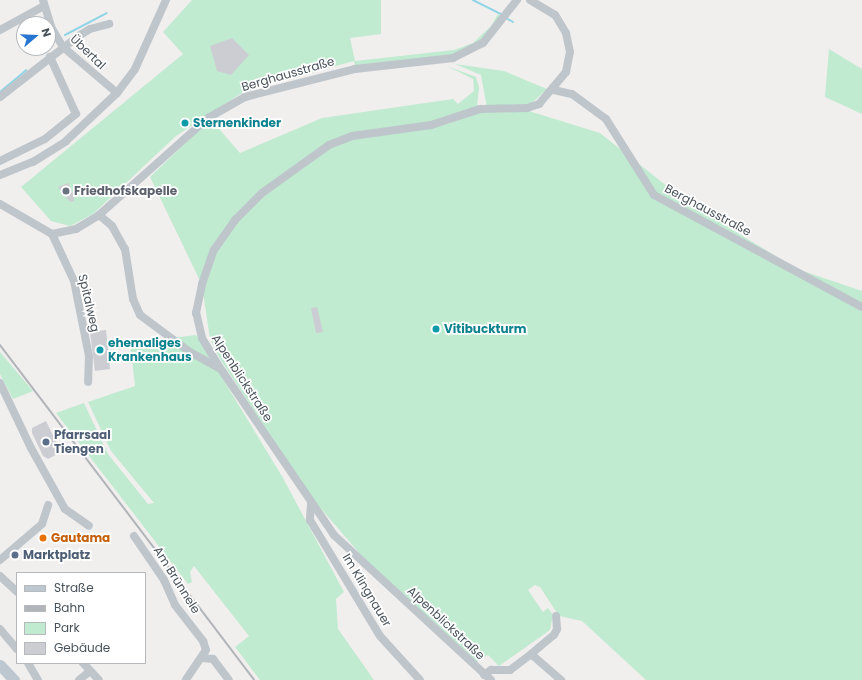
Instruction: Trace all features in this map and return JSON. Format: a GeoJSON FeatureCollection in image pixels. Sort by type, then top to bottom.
{"type":"FeatureCollection","features":[{"type":"Feature","properties":{"kind":"street"},"geometry":{"type":"LineString","coordinates":[[0,175],[34,162],[66,141],[117,93],[135,69],[166,0]]}},
{"type":"Feature","properties":{"kind":"street","name":"Berghausstraße"},"geometry":{"type":"LineString","coordinates":[[52,234],[76,229],[98,215],[208,118],[245,97],[355,69],[453,58],[483,43],[502,21],[517,0]]}},
{"type":"Feature","properties":{"kind":"street","name":"Alpenblickstraße"},"geometry":{"type":"LineString","coordinates":[[487,677],[334,535],[311,504],[220,368],[202,338],[196,313],[202,284],[214,250],[235,220],[262,193],[329,145],[352,136],[431,124],[480,109],[526,108],[539,104],[554,90],[566,72],[569,41],[555,15],[530,0]]}},
{"type":"Feature","properties":{"kind":"street"},"geometry":{"type":"LineString","coordinates":[[0,30],[44,3]]}},
{"type":"Feature","properties":{"kind":"street","name":"Übertal"},"geometry":{"type":"LineString","coordinates":[[44,3],[63,48],[117,93]]}},
{"type":"Feature","properties":{"kind":"street"},"geometry":{"type":"LineString","coordinates":[[0,97],[50,57],[90,29],[109,24]]}},
{"type":"Feature","properties":{"kind":"street"},"geometry":{"type":"LineString","coordinates":[[0,161],[45,138],[76,114],[50,57]]}},
{"type":"Feature","properties":{"kind":"street","name":"Berghausstraße"},"geometry":{"type":"LineString","coordinates":[[554,90],[572,94],[606,119],[654,195],[862,307]]}},
{"type":"Feature","properties":{"kind":"street"},"geometry":{"type":"LineString","coordinates":[[0,204],[52,234]]}},
{"type":"Feature","properties":{"kind":"street"},"geometry":{"type":"LineString","coordinates":[[98,215],[112,226],[125,248],[133,299],[140,315],[190,352],[220,368]]}},
{"type":"Feature","properties":{"kind":"street","name":"Spitalweg"},"geometry":{"type":"LineString","coordinates":[[52,234],[74,281],[89,356],[88,382]]}},
{"type":"Feature","properties":{"kind":"street"},"geometry":{"type":"LineString","coordinates":[[0,383],[31,448],[65,509],[89,526]]}},
{"type":"Feature","properties":{"kind":"street","name":"Im Klingnauer"},"geometry":{"type":"LineString","coordinates":[[311,504],[310,520],[380,636],[420,680]]}},
{"type":"Feature","properties":{"kind":"street"},"geometry":{"type":"LineString","coordinates":[[0,560],[42,524],[48,505]]}},
{"type":"Feature","properties":{"kind":"street","name":"Am Brünnele"},"geometry":{"type":"LineString","coordinates":[[134,536],[164,580],[175,605],[203,641],[206,650],[202,658]]}},
{"type":"Feature","properties":{"kind":"street"},"geometry":{"type":"LineString","coordinates":[[0,576],[16,591]]}},
{"type":"Feature","properties":{"kind":"street"},"geometry":{"type":"LineString","coordinates":[[487,677],[492,670],[510,670],[554,635],[557,629],[556,616]]}},
{"type":"Feature","properties":{"kind":"street"},"geometry":{"type":"LineString","coordinates":[[0,629],[16,648]]}},
{"type":"Feature","properties":{"kind":"street"},"geometry":{"type":"LineString","coordinates":[[531,654],[561,680]]}},
{"type":"Feature","properties":{"kind":"street"},"geometry":{"type":"LineString","coordinates":[[186,680],[202,658],[213,659],[229,680]]}},
{"type":"Feature","properties":{"kind":"street"},"geometry":{"type":"LineString","coordinates":[[29,664],[38,680]]}},
{"type":"Feature","properties":{"kind":"street"},"geometry":{"type":"LineString","coordinates":[[84,664],[99,680]]}},
{"type":"Feature","properties":{"kind":"street"},"geometry":{"type":"LineString","coordinates":[[0,665],[14,680]]}},
{"type":"Feature","properties":{"kind":"street"},"geometry":{"type":"LineString","coordinates":[[79,680],[90,671]]}},
{"type":"Feature","properties":{"kind":"green space"},"geometry":{"type":"Polygon","coordinates":[[[192,0],[381,0],[381,34],[350,38],[355,61],[454,50],[473,43],[491,26],[498,14],[501,18],[482,40],[452,56],[355,66],[354,61],[245,91],[176,136],[93,214],[70,226],[51,221],[21,187],[183,54],[163,32],[192,0]]]}},
{"type":"Feature","properties":{"kind":"green space"},"geometry":{"type":"Polygon","coordinates":[[[829,49],[862,69],[862,114],[825,97],[829,49]]]}},
{"type":"Feature","properties":{"kind":"green space"},"geometry":{"type":"Polygon","coordinates":[[[455,64],[504,71],[547,89],[533,102],[529,111],[600,133],[687,202],[797,269],[862,291],[862,680],[646,680],[582,621],[559,616],[540,587],[535,585],[528,590],[543,612],[548,608],[553,615],[550,630],[499,666],[488,655],[475,663],[367,562],[310,496],[220,359],[210,339],[202,285],[150,177],[201,128],[214,123],[240,153],[322,118],[453,99],[458,104],[474,91],[473,79],[447,66],[476,77],[479,87],[477,107],[487,108],[481,75],[455,64]]]}},
{"type":"Feature","properties":{"kind":"green space"},"geometry":{"type":"Polygon","coordinates":[[[196,335],[283,478],[344,592],[336,599],[338,629],[374,680],[260,680],[235,647],[249,636],[194,566],[190,572],[192,582],[188,584],[56,413],[84,403],[108,454],[148,504],[154,503],[111,451],[88,402],[135,386],[130,343],[196,335]]]}},
{"type":"Feature","properties":{"kind":"green space"},"geometry":{"type":"Polygon","coordinates":[[[0,352],[33,391],[13,399],[0,374],[0,352]]]}},
{"type":"Feature","properties":{"kind":"building"},"geometry":{"type":"Polygon","coordinates":[[[232,38],[249,55],[231,75],[217,71],[210,46],[232,38]]]}},
{"type":"Feature","properties":{"kind":"building","name":"Friedhofskapelle"},"geometry":{"type":"Polygon","coordinates":[[[68,183],[74,195],[74,201],[70,202],[58,187],[68,183]]]}},
{"type":"Feature","properties":{"kind":"building"},"geometry":{"type":"Polygon","coordinates":[[[317,307],[323,332],[316,333],[311,308],[317,307]]]}},
{"type":"Feature","properties":{"kind":"building","name":"ehemaliges Krankenhaus"},"geometry":{"type":"Polygon","coordinates":[[[106,330],[110,369],[95,371],[90,332],[106,330]]]}},
{"type":"Feature","properties":{"kind":"building","name":"Pfarrsaal Tiengen"},"geometry":{"type":"Polygon","coordinates":[[[46,421],[61,452],[48,459],[43,456],[32,433],[32,428],[46,421]]]}},
{"type":"Feature","properties":{"kind":"waterway"},"geometry":{"type":"LineString","coordinates":[[473,0],[502,15]]}},
{"type":"Feature","properties":{"kind":"waterway"},"geometry":{"type":"LineString","coordinates":[[65,35],[107,13]]}},
{"type":"Feature","properties":{"kind":"waterway"},"geometry":{"type":"LineString","coordinates":[[506,18],[513,22]]}},
{"type":"Feature","properties":{"kind":"waterway"},"geometry":{"type":"LineString","coordinates":[[0,92],[26,70]]}},
{"type":"Feature","properties":{"kind":"railway"},"geometry":{"type":"LineString","coordinates":[[0,345],[254,680]]}},
{"type":"Feature","properties":{"kind":"place","name":"Sternenkinder"},"geometry":{"type":"Point","coordinates":[185,123]}},
{"type":"Feature","properties":{"kind":"place","name":"Friedhofskapelle"},"geometry":{"type":"Point","coordinates":[66,191]}},
{"type":"Feature","properties":{"kind":"place","name":"Vitibuckturm"},"geometry":{"type":"Point","coordinates":[436,329]}},
{"type":"Feature","properties":{"kind":"place","name":"ehemaliges Krankenhaus"},"geometry":{"type":"Point","coordinates":[100,350]}},
{"type":"Feature","properties":{"kind":"place","name":"Pfarrsaal Tiengen"},"geometry":{"type":"Point","coordinates":[46,442]}},
{"type":"Feature","properties":{"kind":"place","name":"Gautama"},"geometry":{"type":"Point","coordinates":[43,538]}},
{"type":"Feature","properties":{"kind":"place","name":"Marktplatz"},"geometry":{"type":"Point","coordinates":[15,555]}}]}
